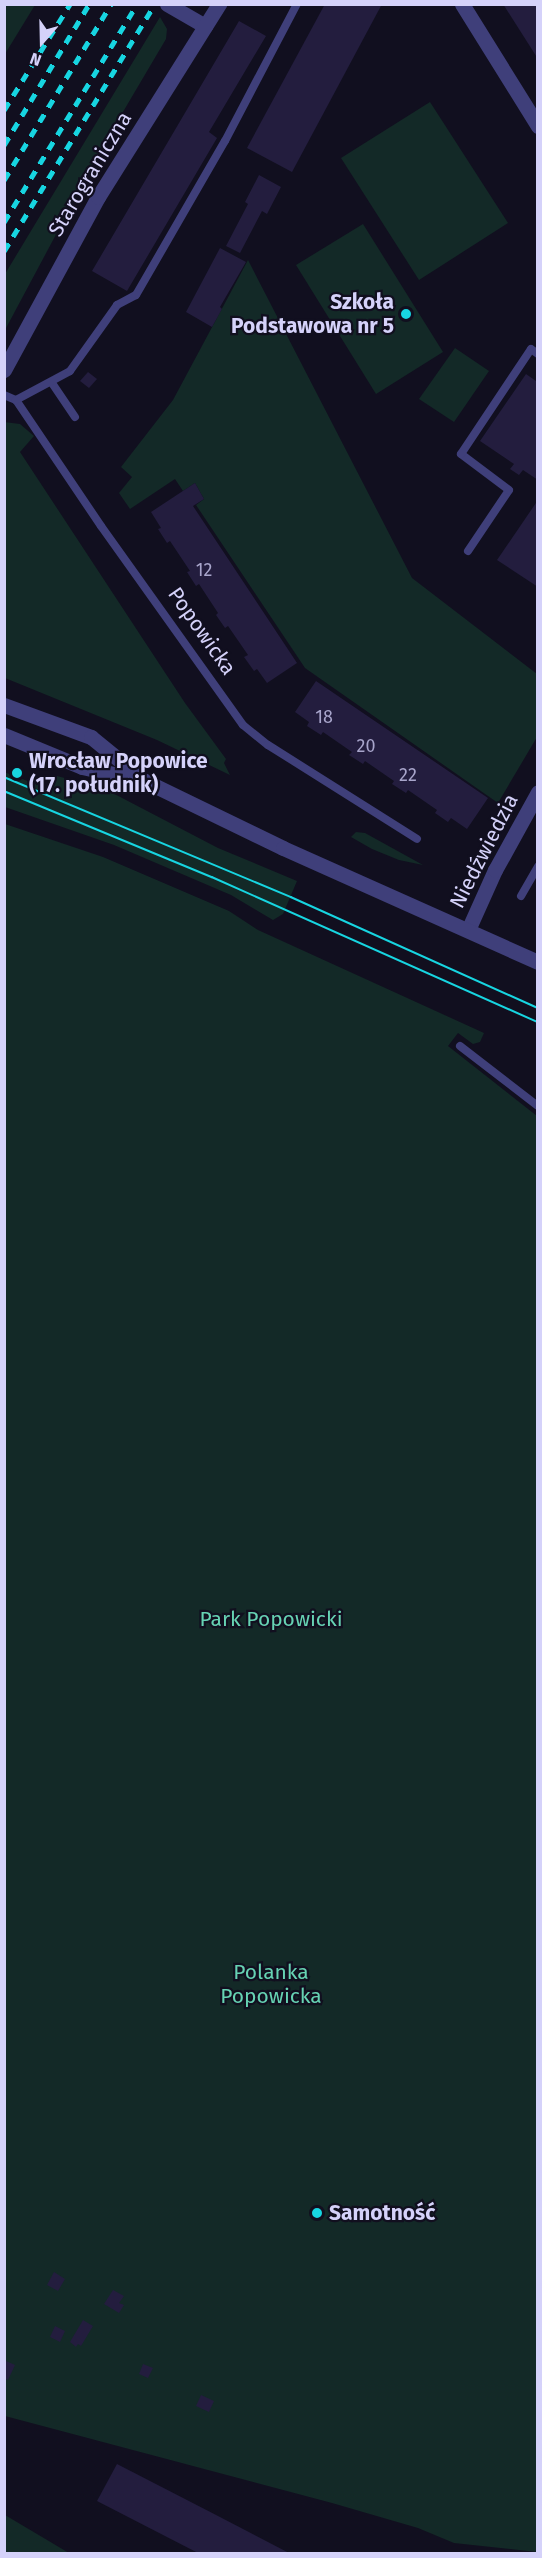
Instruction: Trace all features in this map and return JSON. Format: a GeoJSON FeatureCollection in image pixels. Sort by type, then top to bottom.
{"type":"FeatureCollection","features":[{"type":"Feature","properties":{"kind":"street"},"geometry":{"type":"LineString","coordinates":[[167,4],[205,26]]}},
{"type":"Feature","properties":{"kind":"street","name":"Starograniczna"},"geometry":{"type":"LineString","coordinates":[[4,370],[98,197],[219,4]]}},
{"type":"Feature","properties":{"kind":"street"},"geometry":{"type":"LineString","coordinates":[[462,4],[537,126]]}},
{"type":"Feature","properties":{"kind":"street"},"geometry":{"type":"LineString","coordinates":[[4,705],[91,738],[145,781]]}},
{"type":"Feature","properties":{"kind":"street"},"geometry":{"type":"LineString","coordinates":[[4,735],[82,766],[145,781],[283,848],[537,962]]}},
{"type":"Feature","properties":{"kind":"street","name":"Niedźwiedzia"},"geometry":{"type":"LineString","coordinates":[[468,930],[495,870],[537,792]]}},
{"type":"Feature","properties":{"kind":"lane"},"geometry":{"type":"LineString","coordinates":[[4,395],[16,400],[52,383],[70,371],[117,305],[136,295],[225,141],[297,4]]}},
{"type":"Feature","properties":{"kind":"lane"},"geometry":{"type":"LineString","coordinates":[[468,551],[509,490],[461,454],[531,349],[537,354]]}},
{"type":"Feature","properties":{"kind":"lane"},"geometry":{"type":"LineString","coordinates":[[52,383],[75,417]]}},
{"type":"Feature","properties":{"kind":"lane","name":"Popowicka"},"geometry":{"type":"LineString","coordinates":[[16,400],[101,526],[243,725],[268,745],[417,839]]}},
{"type":"Feature","properties":{"kind":"lane"},"geometry":{"type":"LineString","coordinates":[[521,896],[537,866]]}},
{"type":"Feature","properties":{"kind":"lane"},"geometry":{"type":"LineString","coordinates":[[460,1046],[537,1106]]}},
{"type":"Feature","properties":{"kind":"green space"},"geometry":{"type":"Polygon","coordinates":[[[4,5],[35,5],[5,54],[4,54],[4,5]]]}},
{"type":"Feature","properties":{"kind":"green space"},"geometry":{"type":"Polygon","coordinates":[[[160,17],[167,29],[166,39],[107,139],[5,330],[5,274],[160,17]]]}},
{"type":"Feature","properties":{"kind":"green space"},"geometry":{"type":"Polygon","coordinates":[[[430,102],[508,223],[419,280],[341,158],[430,102]]]}},
{"type":"Feature","properties":{"kind":"green space"},"geometry":{"type":"Polygon","coordinates":[[[363,224],[443,352],[376,394],[296,265],[363,224]]]}},
{"type":"Feature","properties":{"kind":"green space"},"geometry":{"type":"Polygon","coordinates":[[[248,260],[412,578],[537,674],[537,737],[498,803],[305,668],[196,505],[204,499],[195,483],[183,491],[175,479],[130,509],[119,493],[132,477],[121,467],[173,400],[248,260]]]}},
{"type":"Feature","properties":{"kind":"green space"},"geometry":{"type":"Polygon","coordinates":[[[455,348],[489,371],[454,422],[419,399],[455,348]]]}},
{"type":"Feature","properties":{"kind":"green space"},"geometry":{"type":"Polygon","coordinates":[[[4,422],[20,424],[34,436],[20,452],[185,703],[226,759],[224,763],[230,775],[157,740],[5,678],[4,422]]]}},
{"type":"Feature","properties":{"kind":"green space"},"geometry":{"type":"Polygon","coordinates":[[[4,772],[51,790],[57,776],[103,788],[218,848],[297,881],[283,914],[273,920],[231,895],[114,845],[5,807],[4,772]]]}},
{"type":"Feature","properties":{"kind":"green space","name":"Park Popowicki"},"geometry":{"type":"Polygon","coordinates":[[[5,824],[103,857],[229,911],[258,930],[484,1033],[480,1042],[473,1044],[458,1033],[448,1046],[537,1116],[537,2552],[454,2543],[418,2528],[332,2503],[5,2416],[5,824]]]}},
{"type":"Feature","properties":{"kind":"green space"},"geometry":{"type":"Polygon","coordinates":[[[356,832],[365,833],[423,865],[399,860],[372,849],[351,837],[356,832]]]}},
{"type":"Feature","properties":{"kind":"green space"},"geometry":{"type":"Polygon","coordinates":[[[5,2515],[69,2553],[5,2553],[5,2515]]]}},
{"type":"Feature","properties":{"kind":"building"},"geometry":{"type":"Polygon","coordinates":[[[325,4],[382,4],[292,172],[247,148],[325,4]]]}},
{"type":"Feature","properties":{"kind":"building"},"geometry":{"type":"Polygon","coordinates":[[[503,4],[538,4],[538,59],[503,4]]]}},
{"type":"Feature","properties":{"kind":"building"},"geometry":{"type":"Polygon","coordinates":[[[239,21],[266,36],[209,132],[217,138],[127,291],[92,271],[239,21]]]}},
{"type":"Feature","properties":{"kind":"building"},"geometry":{"type":"Polygon","coordinates":[[[259,175],[281,187],[267,214],[262,211],[240,253],[226,246],[248,204],[245,202],[259,175]]]}},
{"type":"Feature","properties":{"kind":"building"},"geometry":{"type":"Polygon","coordinates":[[[220,248],[246,262],[220,307],[222,309],[212,327],[186,312],[220,248]]]}},
{"type":"Feature","properties":{"kind":"building"},"geometry":{"type":"Polygon","coordinates":[[[88,372],[97,379],[89,388],[80,381],[88,372]]]}},
{"type":"Feature","properties":{"kind":"building"},"geometry":{"type":"Polygon","coordinates":[[[526,374],[536,381],[538,378],[538,480],[523,470],[519,475],[510,469],[514,464],[480,441],[526,374]]]}},
{"type":"Feature","properties":{"kind":"building"},"geometry":{"type":"Polygon","coordinates":[[[195,483],[204,499],[193,506],[297,663],[267,683],[244,657],[248,655],[228,626],[225,628],[216,615],[218,613],[199,584],[196,586],[187,572],[190,571],[170,541],[167,543],[158,529],[161,528],[151,512],[195,483]]]}},
{"type":"Feature","properties":{"kind":"building"},"geometry":{"type":"Polygon","coordinates":[[[538,500],[538,587],[497,560],[538,500]]]}},
{"type":"Feature","properties":{"kind":"building"},"geometry":{"type":"Polygon","coordinates":[[[316,681],[488,798],[467,829],[451,818],[448,822],[435,813],[437,810],[408,790],[406,793],[392,784],[394,781],[365,761],[363,764],[349,755],[352,752],[323,732],[321,735],[307,726],[309,722],[295,712],[316,681]]]}},
{"type":"Feature","properties":{"kind":"building"},"geometry":{"type":"Polygon","coordinates":[[[54,2272],[65,2279],[58,2291],[47,2285],[54,2272]]]}},
{"type":"Feature","properties":{"kind":"building"},"geometry":{"type":"Polygon","coordinates":[[[113,2290],[124,2296],[119,2303],[124,2305],[119,2313],[104,2304],[113,2290]]]}},
{"type":"Feature","properties":{"kind":"building"},"geometry":{"type":"Polygon","coordinates":[[[83,2320],[93,2326],[81,2346],[78,2344],[76,2347],[70,2342],[83,2320]]]}},
{"type":"Feature","properties":{"kind":"building"},"geometry":{"type":"Polygon","coordinates":[[[55,2326],[65,2331],[60,2342],[50,2337],[55,2326]]]}},
{"type":"Feature","properties":{"kind":"building"},"geometry":{"type":"Polygon","coordinates":[[[6,2361],[15,2365],[8,2380],[4,2378],[6,2361]]]}},
{"type":"Feature","properties":{"kind":"building"},"geometry":{"type":"Polygon","coordinates":[[[143,2364],[153,2368],[148,2378],[139,2374],[143,2364]]]}},
{"type":"Feature","properties":{"kind":"building"},"geometry":{"type":"Polygon","coordinates":[[[201,2395],[214,2401],[209,2412],[196,2406],[201,2395]]]}},
{"type":"Feature","properties":{"kind":"building"},"geometry":{"type":"Polygon","coordinates":[[[117,2464],[291,2554],[200,2554],[97,2501],[117,2464]]]}},
{"type":"Feature","properties":{"kind":"tram line"},"geometry":{"type":"LineString","coordinates":[[4,777],[291,897],[538,1008]]}},
{"type":"Feature","properties":{"kind":"tram line"},"geometry":{"type":"LineString","coordinates":[[4,791],[212,877],[538,1022]]}},
{"type":"Feature","properties":{"kind":"railway"},"geometry":{"type":"LineString","coordinates":[[4,110],[70,4]]}},
{"type":"Feature","properties":{"kind":"railway"},"geometry":{"type":"LineString","coordinates":[[4,145],[89,4]]}},
{"type":"Feature","properties":{"kind":"railway"},"geometry":{"type":"LineString","coordinates":[[4,180],[111,4]]}},
{"type":"Feature","properties":{"kind":"railway"},"geometry":{"type":"LineString","coordinates":[[4,222],[137,4]]}},
{"type":"Feature","properties":{"kind":"railway"},"geometry":{"type":"LineString","coordinates":[[4,251],[155,4]]}},
{"type":"Feature","properties":{"kind":"place","name":"Szkoła Podstawowa nr 5"},"geometry":{"type":"Point","coordinates":[406,314]}},
{"type":"Feature","properties":{"kind":"place","name":"Wrocław Popowice (17. południk)"},"geometry":{"type":"Point","coordinates":[17,773]}},
{"type":"Feature","properties":{"kind":"place","name":"Samotność"},"geometry":{"type":"Point","coordinates":[317,2213]}},
{"type":"Feature","properties":{"kind":"park label","name":"Polanka Popowicka"},"geometry":{"type":"Point","coordinates":[271,1984]}}]}
